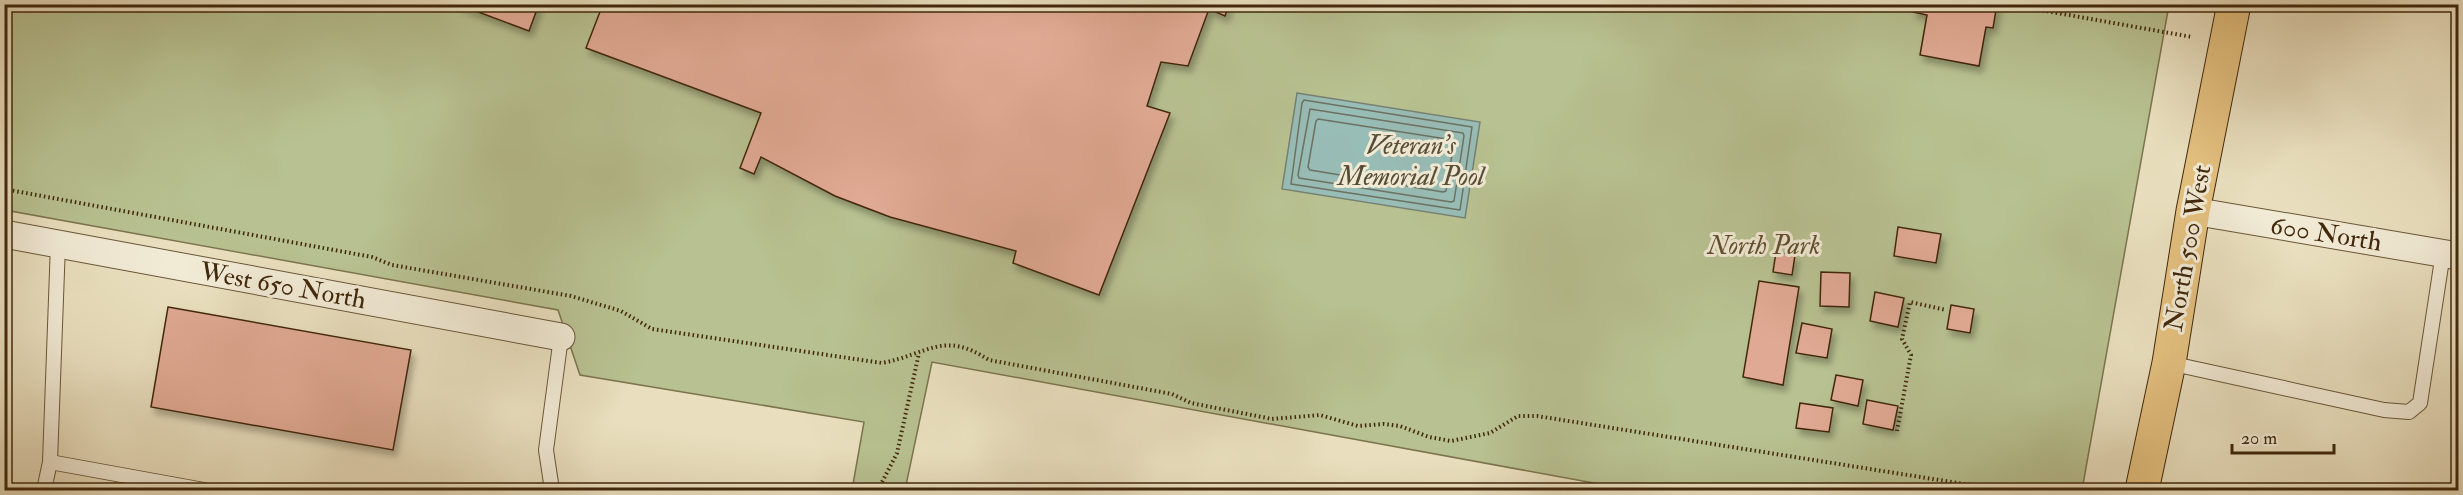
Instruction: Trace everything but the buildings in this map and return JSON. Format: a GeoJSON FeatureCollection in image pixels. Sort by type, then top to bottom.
{"type":"FeatureCollection","features":[{"type":"Feature","properties":{"kind":"main road","name":"North 500 West"},"geometry":{"type":"LineString","coordinates":[[2142,490],[2169,363],[2193,211],[2234,4]]}},
{"type":"Feature","properties":{"kind":"street","name":"600 North"},"geometry":{"type":"LineString","coordinates":[[2193,211],[2450,254]]}},
{"type":"Feature","properties":{"kind":"street","name":"West 650 North"},"geometry":{"type":"LineString","coordinates":[[4,234],[561,338]]}},
{"type":"Feature","properties":{"kind":"lane"},"geometry":{"type":"LineString","coordinates":[[44,490],[50,462],[58,244]]}},
{"type":"Feature","properties":{"kind":"lane"},"geometry":{"type":"LineString","coordinates":[[2169,363],[2384,410],[2409,412],[2420,403],[2450,254]]}},
{"type":"Feature","properties":{"kind":"lane"},"geometry":{"type":"LineString","coordinates":[[552,490],[546,450],[561,338]]}},
{"type":"Feature","properties":{"kind":"lane"},"geometry":{"type":"LineString","coordinates":[[50,462],[204,490]]}},
{"type":"Feature","properties":{"kind":"path"},"geometry":{"type":"LineString","coordinates":[[2007,4],[2227,43]]}},
{"type":"Feature","properties":{"kind":"path"},"geometry":{"type":"LineString","coordinates":[[4,189],[372,257],[392,265],[571,296],[621,311],[652,329],[882,363],[906,358],[936,346],[957,344],[972,349],[989,360],[1172,394],[1191,403],[1272,419],[1320,415],[1358,426],[1384,424],[1400,426],[1429,437],[1451,441],[1490,433],[1518,416],[1537,416],[2002,490]]}},
{"type":"Feature","properties":{"kind":"path"},"geometry":{"type":"LineString","coordinates":[[1897,431],[1911,355],[1902,339],[1910,302],[1947,310]]}},
{"type":"Feature","properties":{"kind":"path"},"geometry":{"type":"LineString","coordinates":[[878,490],[897,453],[919,353]]}},
{"type":"Feature","properties":{"kind":"green space","name":"North Park"},"geometry":{"type":"Polygon","coordinates":[[[4,5],[2169,5],[2082,490],[1679,490],[1638,484],[1636,490],[1632,490],[932,362],[905,490],[852,490],[864,422],[580,375],[558,310],[5,210],[4,5]]]}},
{"type":"Feature","properties":{"kind":"water","name":"Veteran's Memorial Pool"},"geometry":{"type":"Polygon","coordinates":[[[1297,93],[1480,122],[1465,218],[1282,189],[1297,93]]]}}]}
